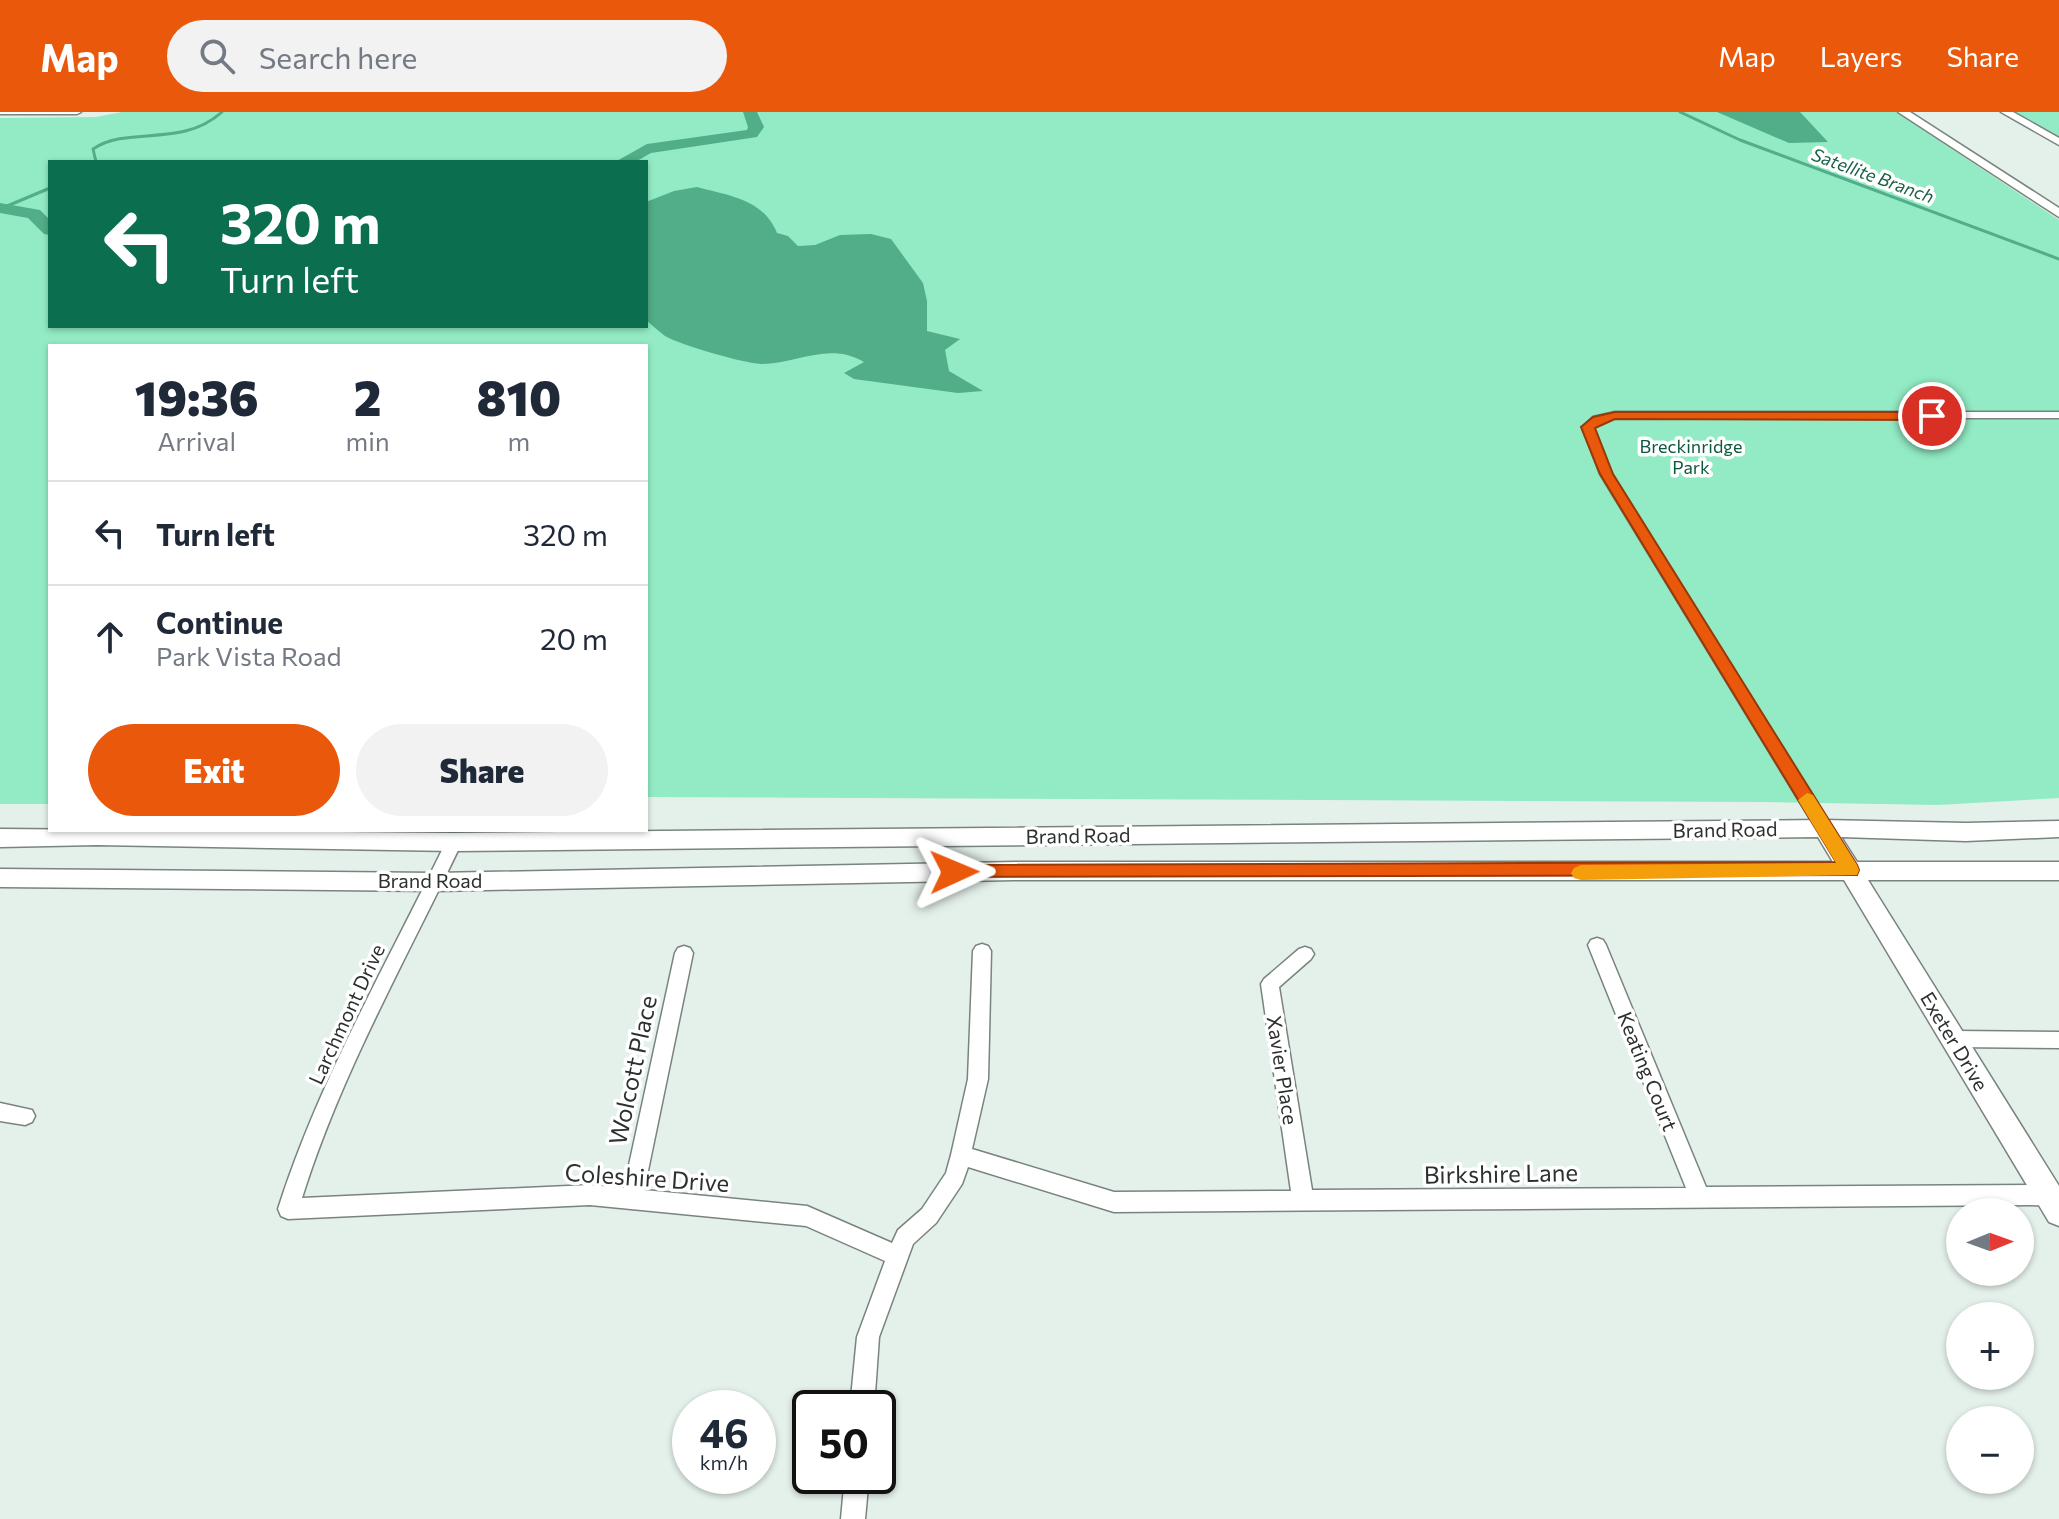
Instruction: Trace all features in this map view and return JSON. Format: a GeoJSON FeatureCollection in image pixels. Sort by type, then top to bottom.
{"type":"FeatureCollection","features":[{"type":"Feature","properties":{"kind":"main road"},"geometry":{"type":"LineString","coordinates":[[1903,112],[2059,213]]}},
{"type":"Feature","properties":{"kind":"main road"},"geometry":{"type":"LineString","coordinates":[[2006,112],[2059,142]]}},
{"type":"Feature","properties":{"kind":"main road","name":"Brand Road"},"geometry":{"type":"LineString","coordinates":[[0,838],[97,836],[454,842],[1824,828],[1966,832],[2059,829]]}},
{"type":"Feature","properties":{"kind":"main road","name":"Exeter Drive"},"geometry":{"type":"LineString","coordinates":[[1824,828],[2054,1203]]}},
{"type":"Feature","properties":{"kind":"main road","name":"Brand Road"},"geometry":{"type":"LineString","coordinates":[[0,878],[206,877],[436,882],[1015,871],[2059,871]]}},
{"type":"Feature","properties":{"kind":"street"},"geometry":{"type":"LineString","coordinates":[[0,112],[77,112]]}},
{"type":"Feature","properties":{"kind":"street"},"geometry":{"type":"LineString","coordinates":[[1824,828],[1606,474],[1588,427],[1597,419],[1615,415],[2059,415]]}},
{"type":"Feature","properties":{"kind":"street","name":"Larchmont Drive"},"geometry":{"type":"LineString","coordinates":[[288,1209],[299,1172],[358,1034],[454,842]]}},
{"type":"Feature","properties":{"kind":"street","name":"Keating Court"},"geometry":{"type":"LineString","coordinates":[[1597,945],[1700,1197]]}},
{"type":"Feature","properties":{"kind":"street"},"geometry":{"type":"LineString","coordinates":[[864,1390],[868,1337],[905,1237],[929,1216],[955,1177],[961,1155],[978,1079],[982,951]]}},
{"type":"Feature","properties":{"kind":"street","name":"Wolcott Place"},"geometry":{"type":"LineString","coordinates":[[632,1199],[684,953]]}},
{"type":"Feature","properties":{"kind":"street","name":"Xavier Place"},"geometry":{"type":"LineString","coordinates":[[1303,1202],[1270,984],[1305,954]]}},
{"type":"Feature","properties":{"kind":"street"},"geometry":{"type":"LineString","coordinates":[[1954,1039],[2059,1040]]}},
{"type":"Feature","properties":{"kind":"street"},"geometry":{"type":"LineString","coordinates":[[0,1112],[25,1116],[0,1119]]}},
{"type":"Feature","properties":{"kind":"street","name":"Birkshire Lane"},"geometry":{"type":"LineString","coordinates":[[961,1155],[1114,1202],[1700,1197],[2054,1203]]}},
{"type":"Feature","properties":{"kind":"street","name":"Coleshire Drive"},"geometry":{"type":"LineString","coordinates":[[288,1209],[590,1195],[807,1216],[898,1256]]}},
{"type":"Feature","properties":{"kind":"street"},"geometry":{"type":"LineString","coordinates":[[853,1519],[855,1494]]}},
{"type":"Feature","properties":{"kind":"green space","name":"Breckinridge Park"},"geometry":{"type":"Polygon","coordinates":[[[122,112],[1896,112],[2059,220],[2059,798],[1938,805],[648,797],[648,344],[48,344],[48,804],[0,804],[0,118],[96,117],[122,112]]]}},
{"type":"Feature","properties":{"kind":"green space"},"geometry":{"type":"Polygon","coordinates":[[[2014,112],[2059,112],[2059,137],[2014,112]]]}},
{"type":"Feature","properties":{"kind":"shaded area"},"geometry":{"type":"Polygon","coordinates":[[[1717,112],[1800,112],[1828,142],[1789,143],[1717,112]]]}},
{"type":"Feature","properties":{"kind":"shaded area"},"geometry":{"type":"Polygon","coordinates":[[[697,187],[744,201],[763,213],[777,233],[788,236],[798,246],[815,245],[840,235],[871,234],[891,239],[923,283],[927,301],[927,331],[960,339],[945,350],[949,371],[983,391],[958,393],[854,379],[844,373],[864,362],[838,353],[761,364],[712,353],[665,336],[648,322],[648,201],[674,191],[697,187]]]}},
{"type":"Feature","properties":{"kind":"waterway"},"geometry":{"type":"LineString","coordinates":[[96,160],[93,149],[107,142],[189,130],[222,112]]}},
{"type":"Feature","properties":{"kind":"waterway"},"geometry":{"type":"LineString","coordinates":[[627,160],[647,149],[752,134],[756,127],[750,112]]}},
{"type":"Feature","properties":{"kind":"waterway","name":"Satellite Branch"},"geometry":{"type":"LineString","coordinates":[[1680,112],[1740,140],[2059,259]]}},
{"type":"Feature","properties":{"kind":"waterway"},"geometry":{"type":"LineString","coordinates":[[0,209],[48,189]]}},
{"type":"Feature","properties":{"kind":"waterway"},"geometry":{"type":"LineString","coordinates":[[0,208],[34,214],[48,228]]}},
{"type":"Feature","properties":{"kind":"slow traffic"},"geometry":{"type":"LineString","coordinates":[[1581,873],[1850,870],[1807,800]]}},
{"type":"Feature","properties":{"kind":"route"},"geometry":{"type":"LineString","coordinates":[[954,872],[1597,873],[1850,870],[1606,474],[1588,427],[1597,419],[1615,415],[1932,416]]}}]}
